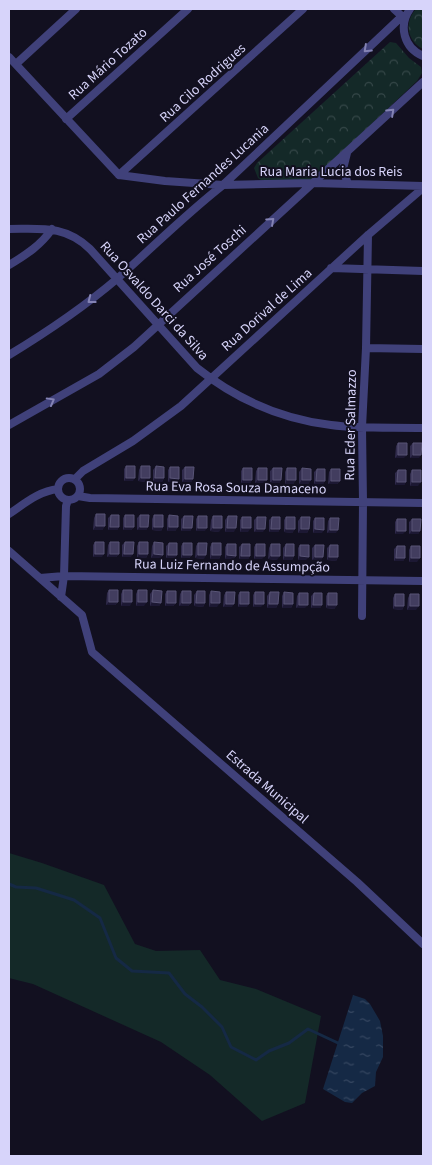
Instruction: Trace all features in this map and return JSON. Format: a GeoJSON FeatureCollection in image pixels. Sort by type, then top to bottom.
{"type":"FeatureCollection","features":[{"type":"Feature","properties":{"kind":"street"},"geometry":{"type":"LineString","coordinates":[[16,64],[76,9]]}},
{"type":"Feature","properties":{"kind":"street","name":"Rua Mário Tozato"},"geometry":{"type":"LineString","coordinates":[[66,119],[188,9]]}},
{"type":"Feature","properties":{"kind":"street","name":"Rua Cilo Rodrigues"},"geometry":{"type":"LineString","coordinates":[[119,175],[303,9]]}},
{"type":"Feature","properties":{"kind":"street"},"geometry":{"type":"LineString","coordinates":[[395,10],[407,15],[405,37],[408,45],[423,56]]}},
{"type":"Feature","properties":{"kind":"street","name":"Rua Paulo Fernandes Lucania"},"geometry":{"type":"LineString","coordinates":[[9,355],[87,303],[117,279],[203,200],[223,185],[398,20],[407,15]]}},
{"type":"Feature","properties":{"kind":"street"},"geometry":{"type":"LineString","coordinates":[[9,57],[119,175]]}},
{"type":"Feature","properties":{"kind":"street","name":"Rua José Toschi"},"geometry":{"type":"LineString","coordinates":[[9,425],[99,374],[134,347],[423,82]]}},
{"type":"Feature","properties":{"kind":"street"},"geometry":{"type":"LineString","coordinates":[[347,153],[344,169],[348,184]]}},
{"type":"Feature","properties":{"kind":"street","name":"Rua Maria Lucia dos Reis"},"geometry":{"type":"LineString","coordinates":[[119,175],[165,181],[223,185],[348,184],[423,187]]}},
{"type":"Feature","properties":{"kind":"street","name":"Rua Dorival de Lima"},"geometry":{"type":"LineString","coordinates":[[75,479],[83,471],[133,441],[173,412],[423,187]]}},
{"type":"Feature","properties":{"kind":"street","name":"Rua Osvaldo Darci da Silva"},"geometry":{"type":"LineString","coordinates":[[9,229],[52,229],[72,236],[84,244],[197,368],[210,379],[247,400],[283,414],[317,423],[362,427],[423,428]]}},
{"type":"Feature","properties":{"kind":"street"},"geometry":{"type":"LineString","coordinates":[[9,265],[28,254],[47,237],[52,229]]}},
{"type":"Feature","properties":{"kind":"street","name":"Rua Eder Salmazzo"},"geometry":{"type":"LineString","coordinates":[[362,616],[362,427],[366,348],[368,235]]}},
{"type":"Feature","properties":{"kind":"street"},"geometry":{"type":"LineString","coordinates":[[331,268],[423,270]]}},
{"type":"Feature","properties":{"kind":"street"},"geometry":{"type":"LineString","coordinates":[[366,348],[423,349]]}},
{"type":"Feature","properties":{"kind":"street"},"geometry":{"type":"LineString","coordinates":[[63,479],[75,479],[80,484],[78,496],[75,499],[68,500],[61,497],[58,485],[63,479]]}},
{"type":"Feature","properties":{"kind":"street"},"geometry":{"type":"LineString","coordinates":[[9,514],[38,495],[49,490],[58,489]]}},
{"type":"Feature","properties":{"kind":"street","name":"Rua Eva Rosa Souza Damaceno"},"geometry":{"type":"LineString","coordinates":[[78,496],[423,504]]}},
{"type":"Feature","properties":{"kind":"street"},"geometry":{"type":"LineString","coordinates":[[61,597],[64,576],[66,506],[68,500]]}},
{"type":"Feature","properties":{"kind":"street"},"geometry":{"type":"LineString","coordinates":[[9,552],[61,597]]}},
{"type":"Feature","properties":{"kind":"street","name":"Rua Luiz Fernando de Assumpção"},"geometry":{"type":"LineString","coordinates":[[40,578],[64,576],[423,581]]}},
{"type":"Feature","properties":{"kind":"street","name":"Estrada Municipal"},"geometry":{"type":"LineString","coordinates":[[61,597],[82,615],[92,652],[357,882],[423,944]]}},
{"type":"Feature","properties":{"kind":"green space"},"geometry":{"type":"Polygon","coordinates":[[[416,9],[423,9],[423,49],[413,41],[409,31],[410,20],[416,9]]]}},
{"type":"Feature","properties":{"kind":"green space"},"geometry":{"type":"Polygon","coordinates":[[[390,42],[396,43],[409,58],[421,67],[422,73],[417,81],[312,180],[261,180],[258,178],[254,168],[257,163],[390,42]]]}},
{"type":"Feature","properties":{"kind":"green space"},"geometry":{"type":"Polygon","coordinates":[[[9,853],[104,885],[135,944],[156,951],[200,950],[220,980],[256,989],[321,1016],[305,1103],[262,1121],[210,1075],[161,1042],[33,984],[9,978],[9,853]]]}},
{"type":"Feature","properties":{"kind":"water"},"geometry":{"type":"Polygon","coordinates":[[[353,995],[365,999],[380,1021],[383,1036],[383,1057],[376,1072],[375,1086],[362,1093],[352,1103],[345,1102],[323,1089],[353,995]]]}},
{"type":"Feature","properties":{"kind":"building"},"geometry":{"type":"Polygon","coordinates":[[[398,443],[407,443],[407,455],[398,455],[398,443]]]}},
{"type":"Feature","properties":{"kind":"building"},"geometry":{"type":"Polygon","coordinates":[[[413,443],[422,443],[421,455],[413,455],[413,443]]]}},
{"type":"Feature","properties":{"kind":"building"},"geometry":{"type":"Polygon","coordinates":[[[126,466],[135,466],[135,478],[126,478],[126,466]]]}},
{"type":"Feature","properties":{"kind":"building"},"geometry":{"type":"Polygon","coordinates":[[[141,466],[150,466],[150,478],[141,478],[141,466]]]}},
{"type":"Feature","properties":{"kind":"building"},"geometry":{"type":"Polygon","coordinates":[[[156,466],[164,467],[164,478],[155,478],[156,466]]]}},
{"type":"Feature","properties":{"kind":"building"},"geometry":{"type":"Polygon","coordinates":[[[170,467],[179,467],[179,479],[170,478],[170,467]]]}},
{"type":"Feature","properties":{"kind":"building"},"geometry":{"type":"Polygon","coordinates":[[[185,467],[194,467],[193,479],[185,479],[185,467]]]}},
{"type":"Feature","properties":{"kind":"building"},"geometry":{"type":"Polygon","coordinates":[[[243,468],[252,468],[252,480],[243,480],[243,468]]]}},
{"type":"Feature","properties":{"kind":"building"},"geometry":{"type":"Polygon","coordinates":[[[258,468],[267,468],[267,480],[258,480],[258,468]]]}},
{"type":"Feature","properties":{"kind":"building"},"geometry":{"type":"Polygon","coordinates":[[[273,468],[282,468],[281,480],[273,480],[273,468]]]}},
{"type":"Feature","properties":{"kind":"building"},"geometry":{"type":"Polygon","coordinates":[[[287,468],[296,468],[296,480],[287,480],[287,468]]]}},
{"type":"Feature","properties":{"kind":"building"},"geometry":{"type":"Polygon","coordinates":[[[302,468],[311,469],[311,480],[302,480],[302,468]]]}},
{"type":"Feature","properties":{"kind":"building"},"geometry":{"type":"Polygon","coordinates":[[[317,469],[325,469],[325,481],[316,481],[317,469]]]}},
{"type":"Feature","properties":{"kind":"building"},"geometry":{"type":"Polygon","coordinates":[[[331,469],[340,469],[340,481],[331,481],[331,469]]]}},
{"type":"Feature","properties":{"kind":"building"},"geometry":{"type":"Polygon","coordinates":[[[398,470],[406,470],[406,482],[397,482],[398,470]]]}},
{"type":"Feature","properties":{"kind":"building"},"geometry":{"type":"Polygon","coordinates":[[[412,470],[421,470],[421,482],[412,482],[412,470]]]}},
{"type":"Feature","properties":{"kind":"building"},"geometry":{"type":"Polygon","coordinates":[[[96,514],[105,514],[105,526],[96,526],[96,514]]]}},
{"type":"Feature","properties":{"kind":"building"},"geometry":{"type":"Polygon","coordinates":[[[111,515],[119,515],[119,527],[110,527],[111,515]]]}},
{"type":"Feature","properties":{"kind":"building"},"geometry":{"type":"Polygon","coordinates":[[[125,515],[134,515],[134,527],[125,527],[125,515]]]}},
{"type":"Feature","properties":{"kind":"building"},"geometry":{"type":"Polygon","coordinates":[[[140,515],[149,515],[148,527],[140,527],[140,515]]]}},
{"type":"Feature","properties":{"kind":"building"},"geometry":{"type":"Polygon","coordinates":[[[154,515],[163,515],[163,527],[154,527],[154,515]]]}},
{"type":"Feature","properties":{"kind":"building"},"geometry":{"type":"Polygon","coordinates":[[[169,515],[178,516],[178,527],[169,527],[169,515]]]}},
{"type":"Feature","properties":{"kind":"building"},"geometry":{"type":"Polygon","coordinates":[[[184,516],[193,516],[192,528],[183,528],[184,516]]]}},
{"type":"Feature","properties":{"kind":"building"},"geometry":{"type":"Polygon","coordinates":[[[198,516],[207,516],[207,528],[198,528],[198,516]]]}},
{"type":"Feature","properties":{"kind":"building"},"geometry":{"type":"Polygon","coordinates":[[[213,516],[222,516],[222,528],[213,528],[213,516]]]}},
{"type":"Feature","properties":{"kind":"building"},"geometry":{"type":"Polygon","coordinates":[[[228,516],[237,516],[236,528],[227,528],[228,516]]]}},
{"type":"Feature","properties":{"kind":"building"},"geometry":{"type":"Polygon","coordinates":[[[242,517],[251,517],[251,528],[242,528],[242,517]]]}},
{"type":"Feature","properties":{"kind":"building"},"geometry":{"type":"Polygon","coordinates":[[[257,517],[266,517],[265,529],[257,529],[257,517]]]}},
{"type":"Feature","properties":{"kind":"building"},"geometry":{"type":"Polygon","coordinates":[[[272,517],[280,517],[280,529],[271,529],[272,517]]]}},
{"type":"Feature","properties":{"kind":"building"},"geometry":{"type":"Polygon","coordinates":[[[286,517],[295,517],[295,529],[286,529],[286,517]]]}},
{"type":"Feature","properties":{"kind":"building"},"geometry":{"type":"Polygon","coordinates":[[[301,517],[310,517],[309,529],[301,529],[301,517]]]}},
{"type":"Feature","properties":{"kind":"building"},"geometry":{"type":"Polygon","coordinates":[[[315,518],[324,518],[324,530],[315,529],[315,518]]]}},
{"type":"Feature","properties":{"kind":"building"},"geometry":{"type":"Polygon","coordinates":[[[330,518],[339,518],[338,530],[330,530],[330,518]]]}},
{"type":"Feature","properties":{"kind":"building"},"geometry":{"type":"Polygon","coordinates":[[[397,519],[406,519],[406,531],[397,531],[397,519]]]}},
{"type":"Feature","properties":{"kind":"building"},"geometry":{"type":"Polygon","coordinates":[[[412,519],[421,519],[420,531],[412,531],[412,519]]]}},
{"type":"Feature","properties":{"kind":"building"},"geometry":{"type":"Polygon","coordinates":[[[95,542],[104,542],[104,554],[95,554],[95,542]]]}},
{"type":"Feature","properties":{"kind":"building"},"geometry":{"type":"Polygon","coordinates":[[[110,542],[119,542],[119,554],[110,554],[110,542]]]}},
{"type":"Feature","properties":{"kind":"building"},"geometry":{"type":"Polygon","coordinates":[[[125,542],[134,542],[133,554],[124,554],[125,542]]]}},
{"type":"Feature","properties":{"kind":"building"},"geometry":{"type":"Polygon","coordinates":[[[139,542],[148,542],[148,554],[139,554],[139,542]]]}},
{"type":"Feature","properties":{"kind":"building"},"geometry":{"type":"Polygon","coordinates":[[[154,542],[163,543],[163,555],[154,554],[154,542]]]}},
{"type":"Feature","properties":{"kind":"building"},"geometry":{"type":"Polygon","coordinates":[[[169,543],[177,543],[177,555],[168,555],[169,543]]]}},
{"type":"Feature","properties":{"kind":"building"},"geometry":{"type":"Polygon","coordinates":[[[183,543],[192,543],[192,555],[183,555],[183,543]]]}},
{"type":"Feature","properties":{"kind":"building"},"geometry":{"type":"Polygon","coordinates":[[[198,543],[207,543],[206,555],[198,555],[198,543]]]}},
{"type":"Feature","properties":{"kind":"building"},"geometry":{"type":"Polygon","coordinates":[[[212,543],[221,543],[221,555],[212,555],[212,543]]]}},
{"type":"Feature","properties":{"kind":"building"},"geometry":{"type":"Polygon","coordinates":[[[227,544],[236,544],[236,556],[227,555],[227,544]]]}},
{"type":"Feature","properties":{"kind":"building"},"geometry":{"type":"Polygon","coordinates":[[[242,544],[250,544],[250,556],[241,556],[242,544]]]}},
{"type":"Feature","properties":{"kind":"building"},"geometry":{"type":"Polygon","coordinates":[[[256,544],[265,544],[265,556],[256,556],[256,544]]]}},
{"type":"Feature","properties":{"kind":"building"},"geometry":{"type":"Polygon","coordinates":[[[271,544],[280,544],[280,556],[271,556],[271,544]]]}},
{"type":"Feature","properties":{"kind":"building"},"geometry":{"type":"Polygon","coordinates":[[[286,544],[294,544],[294,556],[285,556],[286,544]]]}},
{"type":"Feature","properties":{"kind":"building"},"geometry":{"type":"Polygon","coordinates":[[[300,545],[309,545],[309,557],[300,556],[300,545]]]}},
{"type":"Feature","properties":{"kind":"building"},"geometry":{"type":"Polygon","coordinates":[[[315,545],[324,545],[323,557],[315,557],[315,545]]]}},
{"type":"Feature","properties":{"kind":"building"},"geometry":{"type":"Polygon","coordinates":[[[330,545],[338,545],[338,557],[329,557],[330,545]]]}},
{"type":"Feature","properties":{"kind":"building"},"geometry":{"type":"Polygon","coordinates":[[[397,546],[405,546],[405,558],[396,558],[397,546]]]}},
{"type":"Feature","properties":{"kind":"building"},"geometry":{"type":"Polygon","coordinates":[[[411,546],[420,546],[420,558],[411,558],[411,546]]]}},
{"type":"Feature","properties":{"kind":"building"},"geometry":{"type":"Polygon","coordinates":[[[109,590],[118,590],[118,602],[109,602],[109,590]]]}},
{"type":"Feature","properties":{"kind":"building"},"geometry":{"type":"Polygon","coordinates":[[[123,590],[132,590],[132,602],[123,602],[123,590]]]}},
{"type":"Feature","properties":{"kind":"building"},"geometry":{"type":"Polygon","coordinates":[[[138,590],[147,590],[147,602],[138,602],[138,590]]]}},
{"type":"Feature","properties":{"kind":"building"},"geometry":{"type":"Polygon","coordinates":[[[153,590],[162,591],[161,603],[152,602],[153,590]]]}},
{"type":"Feature","properties":{"kind":"building"},"geometry":{"type":"Polygon","coordinates":[[[167,591],[176,591],[176,603],[167,603],[167,591]]]}},
{"type":"Feature","properties":{"kind":"building"},"geometry":{"type":"Polygon","coordinates":[[[182,591],[191,591],[191,603],[182,603],[182,591]]]}},
{"type":"Feature","properties":{"kind":"building"},"geometry":{"type":"Polygon","coordinates":[[[197,591],[205,591],[205,603],[196,603],[197,591]]]}},
{"type":"Feature","properties":{"kind":"building"},"geometry":{"type":"Polygon","coordinates":[[[211,591],[220,592],[220,603],[211,603],[211,591]]]}},
{"type":"Feature","properties":{"kind":"building"},"geometry":{"type":"Polygon","coordinates":[[[226,592],[235,592],[234,604],[226,604],[226,592]]]}},
{"type":"Feature","properties":{"kind":"building"},"geometry":{"type":"Polygon","coordinates":[[[240,592],[249,592],[249,604],[240,604],[240,592]]]}},
{"type":"Feature","properties":{"kind":"building"},"geometry":{"type":"Polygon","coordinates":[[[255,592],[264,592],[264,604],[255,604],[255,592]]]}},
{"type":"Feature","properties":{"kind":"building"},"geometry":{"type":"Polygon","coordinates":[[[270,592],[279,592],[278,604],[269,604],[270,592]]]}},
{"type":"Feature","properties":{"kind":"building"},"geometry":{"type":"Polygon","coordinates":[[[284,592],[293,593],[293,604],[284,604],[284,592]]]}},
{"type":"Feature","properties":{"kind":"building"},"geometry":{"type":"Polygon","coordinates":[[[299,593],[308,593],[308,605],[299,605],[299,593]]]}},
{"type":"Feature","properties":{"kind":"building"},"geometry":{"type":"Polygon","coordinates":[[[314,593],[322,593],[322,605],[313,605],[314,593]]]}},
{"type":"Feature","properties":{"kind":"building"},"geometry":{"type":"Polygon","coordinates":[[[328,593],[337,593],[337,605],[328,605],[328,593]]]}},
{"type":"Feature","properties":{"kind":"building"},"geometry":{"type":"Polygon","coordinates":[[[395,594],[404,594],[404,606],[395,606],[395,594]]]}},
{"type":"Feature","properties":{"kind":"building"},"geometry":{"type":"Polygon","coordinates":[[[410,594],[419,594],[419,606],[410,606],[410,594]]]}},
{"type":"Feature","properties":{"kind":"waterway"},"geometry":{"type":"LineString","coordinates":[[9,884],[16,887],[36,888],[74,900],[100,918],[116,958],[132,971],[169,973],[185,994],[202,1007],[222,1027],[231,1047],[256,1060],[269,1051],[289,1043],[308,1029],[338,1043]]}}]}
